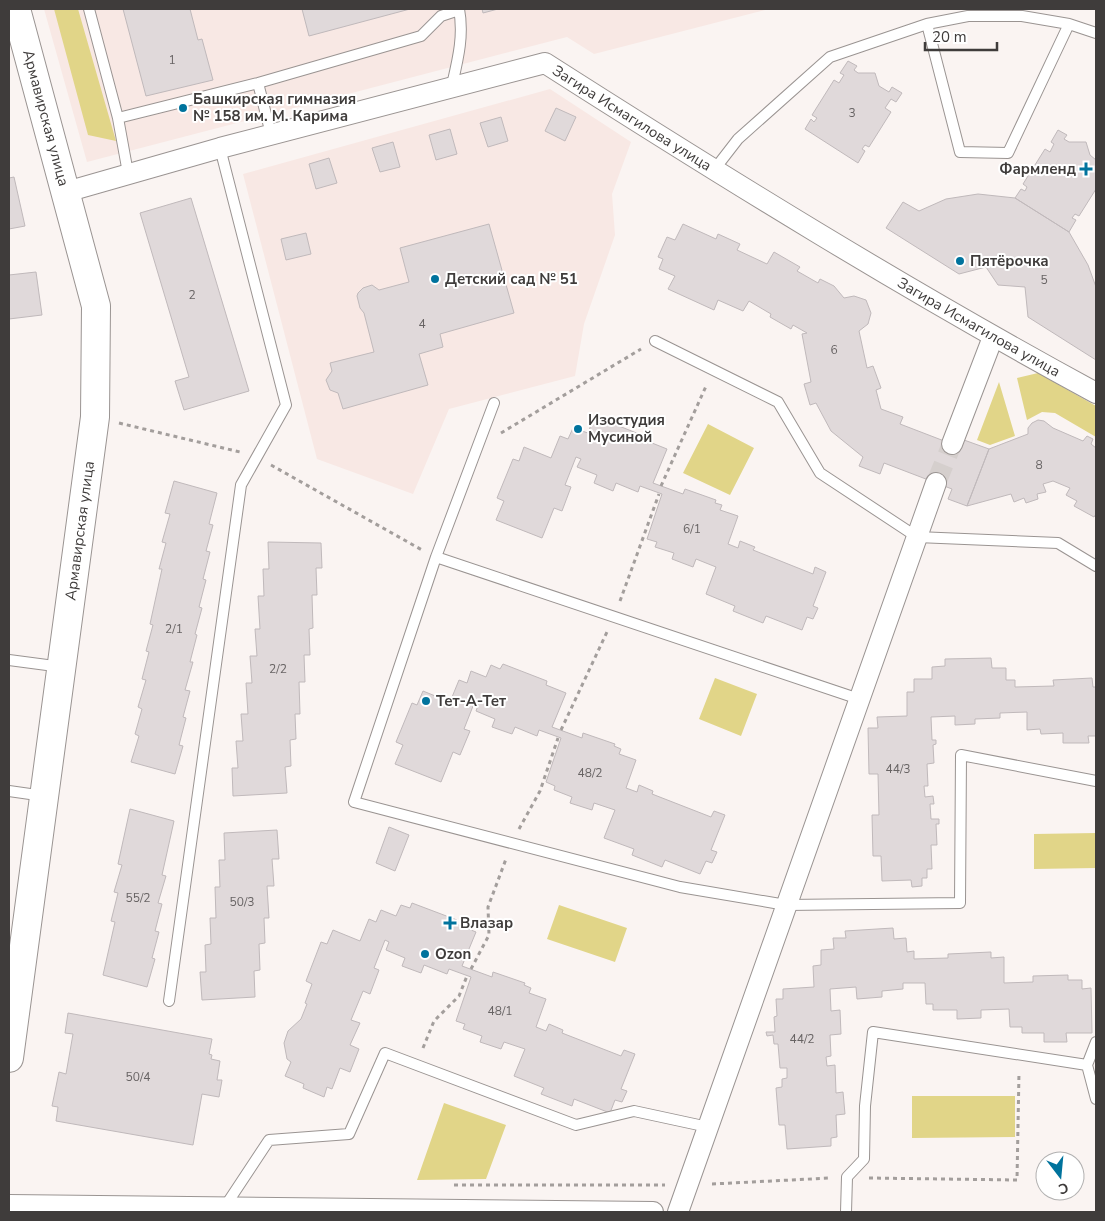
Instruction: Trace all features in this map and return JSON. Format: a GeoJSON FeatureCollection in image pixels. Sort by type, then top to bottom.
{"type":"FeatureCollection","features":[{"type":"Feature","properties":{"kind":"street","name":"Армавирская улица"},"geometry":{"type":"LineString","coordinates":[[9,1058],[13,992],[45,796],[95,417],[96,306],[16,9]]}},
{"type":"Feature","properties":{"kind":"street","name":"Загира Исмагилова улица"},"geometry":{"type":"LineString","coordinates":[[66,192],[128,173],[452,85],[544,63],[714,170],[993,337],[1096,393]]}},
{"type":"Feature","properties":{"kind":"street"},"geometry":{"type":"LineString","coordinates":[[952,444],[993,337]]}},
{"type":"Feature","properties":{"kind":"street"},"geometry":{"type":"LineString","coordinates":[[678,1212],[936,483]]}},
{"type":"Feature","properties":{"kind":"street"},"geometry":{"type":"LineString","coordinates":[[9,1205],[267,1210],[653,1212]]}},
{"type":"Feature","properties":{"kind":"lane"},"geometry":{"type":"LineString","coordinates":[[89,9],[118,118],[128,173]]}},
{"type":"Feature","properties":{"kind":"lane"},"geometry":{"type":"LineString","coordinates":[[118,118],[258,83],[421,36],[442,16],[459,10],[462,28],[460,51],[452,85]]}},
{"type":"Feature","properties":{"kind":"lane"},"geometry":{"type":"LineString","coordinates":[[714,170],[738,139],[830,57],[927,24],[968,16],[1013,16],[1069,24],[1096,34]]}},
{"type":"Feature","properties":{"kind":"lane"},"geometry":{"type":"LineString","coordinates":[[927,24],[960,152],[1008,153],[1069,24]]}},
{"type":"Feature","properties":{"kind":"lane"},"geometry":{"type":"LineString","coordinates":[[258,83],[271,134]]}},
{"type":"Feature","properties":{"kind":"lane"},"geometry":{"type":"LineString","coordinates":[[169,1000],[240,485],[286,404],[220,148]]}},
{"type":"Feature","properties":{"kind":"lane"},"geometry":{"type":"LineString","coordinates":[[654,341],[778,402],[820,473],[917,538],[1058,543],[1096,566]]}},
{"type":"Feature","properties":{"kind":"lane"},"geometry":{"type":"LineString","coordinates":[[494,403],[436,557],[354,802],[680,887],[786,905],[960,903],[961,755],[1096,781]]}},
{"type":"Feature","properties":{"kind":"lane"},"geometry":{"type":"LineString","coordinates":[[436,557],[859,699]]}},
{"type":"Feature","properties":{"kind":"lane"},"geometry":{"type":"LineString","coordinates":[[9,660],[63,667]]}},
{"type":"Feature","properties":{"kind":"lane"},"geometry":{"type":"LineString","coordinates":[[9,791],[45,796]]}},
{"type":"Feature","properties":{"kind":"lane"},"geometry":{"type":"LineString","coordinates":[[846,1212],[847,1178],[864,1159],[865,1106],[873,1032],[1087,1065]]}},
{"type":"Feature","properties":{"kind":"lane"},"geometry":{"type":"LineString","coordinates":[[1096,1042],[1087,1065],[1096,1099]]}},
{"type":"Feature","properties":{"kind":"lane"},"geometry":{"type":"LineString","coordinates":[[224,1208],[269,1140],[349,1134],[385,1053],[576,1125],[634,1111],[708,1127]]}},
{"type":"Feature","properties":{"kind":"path"},"geometry":{"type":"LineString","coordinates":[[477,448],[654,341]]}},
{"type":"Feature","properties":{"kind":"path"},"geometry":{"type":"LineString","coordinates":[[661,486],[713,370]]}},
{"type":"Feature","properties":{"kind":"path"},"geometry":{"type":"LineString","coordinates":[[95,417],[256,456],[436,557]]}},
{"type":"Feature","properties":{"kind":"path"},"geometry":{"type":"LineString","coordinates":[[416,1065],[434,1021],[460,996],[468,976]]}},
{"type":"Feature","properties":{"kind":"path"},"geometry":{"type":"LineString","coordinates":[[1017,1180],[1020,1054]]}},
{"type":"Feature","properties":{"kind":"path"},"geometry":{"type":"LineString","coordinates":[[448,1185],[687,1185]]}},
{"type":"Feature","properties":{"kind":"shaded area","name":"Башкирская гимназия № 158 им. М. Карима"},"geometry":{"type":"Polygon","coordinates":[[[44,9],[769,9],[594,54],[567,37],[87,162],[44,9]]]}},
{"type":"Feature","properties":{"kind":"shaded area"},"geometry":{"type":"Polygon","coordinates":[[[54,9],[78,9],[116,141],[88,135],[54,9]]]}},
{"type":"Feature","properties":{"kind":"shaded area","name":"Детский сад № 51"},"geometry":{"type":"Polygon","coordinates":[[[550,89],[631,142],[612,194],[615,235],[584,324],[575,376],[449,409],[413,494],[317,459],[243,174],[550,89]]]}},
{"type":"Feature","properties":{"kind":"shaded area"},"geometry":{"type":"Polygon","coordinates":[[[1038,373],[1096,406],[1096,437],[1055,413],[1042,412],[1027,420],[1017,378],[1038,373]]]}},
{"type":"Feature","properties":{"kind":"shaded area"},"geometry":{"type":"Polygon","coordinates":[[[999,382],[1015,436],[990,445],[977,440],[999,382]]]}},
{"type":"Feature","properties":{"kind":"shaded area"},"geometry":{"type":"Polygon","coordinates":[[[708,424],[754,448],[730,495],[683,473],[708,424]]]}},
{"type":"Feature","properties":{"kind":"shaded area"},"geometry":{"type":"Polygon","coordinates":[[[715,678],[757,694],[741,736],[699,719],[715,678]]]}},
{"type":"Feature","properties":{"kind":"shaded area"},"geometry":{"type":"Polygon","coordinates":[[[1096,833],[1096,868],[1034,869],[1034,834],[1096,833]]]}},
{"type":"Feature","properties":{"kind":"shaded area"},"geometry":{"type":"Polygon","coordinates":[[[559,905],[627,928],[615,962],[547,939],[559,905]]]}},
{"type":"Feature","properties":{"kind":"shaded area"},"geometry":{"type":"Polygon","coordinates":[[[912,1096],[1015,1096],[1015,1137],[912,1138],[912,1096]]]}},
{"type":"Feature","properties":{"kind":"shaded area"},"geometry":{"type":"Polygon","coordinates":[[[444,1103],[506,1125],[486,1179],[417,1180],[444,1103]]]}},
{"type":"Feature","properties":{"kind":"building"},"geometry":{"type":"Polygon","coordinates":[[[123,9],[190,9],[198,40],[202,39],[213,80],[146,96],[123,9]]]}},
{"type":"Feature","properties":{"kind":"building"},"geometry":{"type":"Polygon","coordinates":[[[302,9],[410,9],[309,36],[302,9]]]}},
{"type":"Feature","properties":{"kind":"building"},"geometry":{"type":"Polygon","coordinates":[[[482,9],[498,9],[483,13],[482,9]]]}},
{"type":"Feature","properties":{"kind":"building"},"geometry":{"type":"Polygon","coordinates":[[[848,61],[857,66],[854,70],[858,73],[875,73],[879,86],[889,92],[892,87],[902,93],[896,102],[891,99],[885,108],[891,112],[869,147],[865,145],[862,149],[865,151],[858,163],[805,129],[811,119],[814,122],[817,118],[812,115],[834,80],[839,83],[844,75],[840,73],[848,61]]]}},
{"type":"Feature","properties":{"kind":"building"},"geometry":{"type":"Polygon","coordinates":[[[556,108],[576,117],[565,141],[545,131],[556,108]]]}},
{"type":"Feature","properties":{"kind":"building"},"geometry":{"type":"Polygon","coordinates":[[[501,117],[508,141],[488,147],[480,123],[501,117]]]}},
{"type":"Feature","properties":{"kind":"building"},"geometry":{"type":"Polygon","coordinates":[[[450,129],[457,154],[436,160],[429,135],[450,129]]]}},
{"type":"Feature","properties":{"kind":"building"},"geometry":{"type":"Polygon","coordinates":[[[1058,130],[1067,135],[1064,139],[1069,142],[1086,142],[1090,155],[1096,160],[1096,189],[1079,216],[1075,214],[1072,218],[1076,220],[1069,232],[1015,198],[1021,189],[1025,191],[1027,187],[1023,184],[1045,149],[1050,152],[1054,144],[1051,142],[1058,130]]]}},
{"type":"Feature","properties":{"kind":"building"},"geometry":{"type":"Polygon","coordinates":[[[393,142],[400,167],[380,172],[372,148],[393,142]]]}},
{"type":"Feature","properties":{"kind":"building"},"geometry":{"type":"Polygon","coordinates":[[[329,158],[337,183],[316,189],[309,164],[329,158]]]}},
{"type":"Feature","properties":{"kind":"building"},"geometry":{"type":"Polygon","coordinates":[[[14,177],[25,226],[9,229],[9,178],[14,177]]]}},
{"type":"Feature","properties":{"kind":"building"},"geometry":{"type":"Polygon","coordinates":[[[978,194],[1015,198],[1069,232],[1088,265],[1096,287],[1096,360],[1028,317],[1025,287],[998,285],[986,267],[959,274],[886,228],[903,202],[919,211],[946,199],[978,194]]]}},
{"type":"Feature","properties":{"kind":"building"},"geometry":{"type":"Polygon","coordinates":[[[191,198],[249,391],[184,410],[175,381],[189,377],[140,213],[191,198]]]}},
{"type":"Feature","properties":{"kind":"building"},"geometry":{"type":"Polygon","coordinates":[[[489,224],[514,313],[440,334],[443,347],[419,354],[428,385],[343,409],[338,393],[330,390],[326,380],[332,371],[330,363],[374,352],[364,313],[360,308],[358,293],[363,288],[372,285],[379,290],[409,282],[400,248],[489,224]]]}},
{"type":"Feature","properties":{"kind":"building"},"geometry":{"type":"Polygon","coordinates":[[[683,224],[716,239],[718,234],[740,244],[737,250],[767,264],[774,252],[800,267],[797,271],[818,283],[820,279],[834,286],[844,298],[854,296],[866,300],[871,313],[868,324],[859,331],[867,368],[873,366],[881,388],[876,390],[881,409],[903,417],[900,424],[961,448],[964,440],[989,449],[967,506],[948,499],[952,489],[884,463],[880,474],[859,466],[863,457],[831,431],[816,403],[810,405],[804,384],[811,382],[802,334],[807,333],[793,325],[791,329],[770,317],[771,314],[749,301],[743,311],[718,300],[714,310],[668,289],[675,276],[659,269],[663,259],[658,257],[667,237],[675,240],[683,224]]]}},
{"type":"Feature","properties":{"kind":"building"},"geometry":{"type":"Polygon","coordinates":[[[306,233],[311,254],[286,260],[281,239],[306,233]]]}},
{"type":"Feature","properties":{"kind":"building"},"geometry":{"type":"Polygon","coordinates":[[[36,272],[42,315],[9,319],[9,275],[36,272]]]}},
{"type":"Feature","properties":{"kind":"building"},"geometry":{"type":"Polygon","coordinates":[[[604,420],[649,438],[647,441],[667,449],[653,483],[683,494],[685,489],[716,500],[715,503],[722,505],[720,510],[738,516],[728,544],[738,548],[740,541],[755,547],[753,550],[813,574],[815,567],[826,572],[813,606],[818,608],[813,619],[807,617],[802,630],[766,616],[763,623],[733,611],[735,606],[706,594],[716,567],[696,559],[693,567],[672,559],[674,553],[655,547],[657,542],[647,539],[662,494],[640,486],[638,492],[616,483],[613,491],[594,483],[597,475],[577,467],[581,459],[576,457],[565,485],[571,487],[562,511],[554,508],[542,538],[496,520],[504,501],[497,498],[513,459],[519,461],[524,447],[551,458],[560,436],[568,439],[573,428],[588,433],[592,422],[602,426],[604,420]]]}},
{"type":"Feature","properties":{"kind":"building"},"geometry":{"type":"Polygon","coordinates":[[[1038,420],[1044,421],[1053,428],[1083,441],[1087,436],[1093,439],[1091,444],[1096,448],[1096,514],[1094,517],[1074,506],[1077,501],[1066,495],[1070,488],[1053,481],[1043,484],[1046,492],[1037,494],[1038,499],[1026,503],[1024,498],[1014,502],[1011,494],[967,506],[989,449],[1028,434],[1028,428],[1038,420]]]}},
{"type":"Feature","properties":{"kind":"building"},"geometry":{"type":"Polygon","coordinates":[[[174,481],[217,493],[209,524],[213,525],[206,551],[210,552],[203,579],[206,580],[199,607],[202,608],[190,662],[193,662],[185,690],[190,691],[183,717],[186,718],[179,745],[183,746],[175,774],[131,762],[139,736],[135,734],[142,709],[138,707],[146,680],[142,679],[149,652],[146,651],[153,625],[150,624],[162,569],[159,569],[166,543],[162,542],[170,514],[165,513],[174,481]]]}},
{"type":"Feature","properties":{"kind":"building"},"geometry":{"type":"Polygon","coordinates":[[[268,542],[321,543],[322,568],[316,568],[317,595],[312,595],[313,628],[309,629],[310,655],[304,655],[305,682],[299,682],[300,714],[295,714],[296,739],[290,740],[291,766],[285,767],[287,793],[233,796],[232,768],[238,768],[236,741],[243,741],[241,714],[248,714],[246,683],[252,683],[250,656],[257,656],[255,629],[260,629],[258,596],[264,596],[263,569],[269,569],[268,542]]]}},
{"type":"Feature","properties":{"kind":"building"},"geometry":{"type":"Polygon","coordinates":[[[991,658],[992,668],[1006,668],[1006,680],[1015,680],[1015,687],[1054,686],[1053,680],[1092,678],[1093,687],[1096,687],[1096,736],[1088,736],[1089,743],[1063,743],[1063,733],[1041,734],[1040,729],[1027,730],[1027,712],[1000,713],[1000,718],[975,719],[975,724],[955,725],[955,716],[931,717],[932,740],[936,740],[936,744],[933,745],[934,763],[927,764],[928,786],[924,786],[925,797],[933,796],[934,804],[930,804],[931,819],[939,819],[939,824],[936,824],[937,845],[931,845],[932,869],[927,869],[927,878],[922,878],[922,886],[912,887],[911,880],[882,881],[881,856],[873,856],[872,815],[879,815],[878,774],[869,774],[868,728],[878,728],[877,717],[907,716],[907,692],[914,692],[914,679],[932,679],[932,667],[945,666],[945,659],[991,658]]]}},
{"type":"Feature","properties":{"kind":"building"},"geometry":{"type":"Polygon","coordinates":[[[503,664],[547,681],[546,685],[566,693],[552,727],[582,738],[583,733],[615,744],[614,746],[621,749],[619,754],[636,760],[626,788],[637,792],[639,785],[653,791],[652,794],[711,817],[714,811],[725,815],[711,850],[717,852],[712,863],[706,861],[700,874],[665,860],[662,867],[632,855],[634,849],[604,838],[615,810],[594,803],[592,810],[570,803],[572,797],[554,790],[555,786],[546,782],[561,738],[539,730],[537,736],[515,727],[512,734],[492,727],[495,719],[476,711],[479,703],[475,701],[464,729],[470,731],[460,755],[453,752],[441,782],[395,764],[403,745],[396,742],[412,703],[417,705],[423,691],[450,702],[459,680],[467,683],[471,671],[486,677],[491,665],[500,669],[503,664]]]}},
{"type":"Feature","properties":{"kind":"building"},"geometry":{"type":"Polygon","coordinates":[[[130,809],[174,821],[162,875],[166,876],[158,903],[162,904],[155,931],[159,932],[152,958],[155,959],[147,987],[103,975],[115,922],[111,921],[118,893],[114,892],[122,865],[118,864],[130,809]]]}},
{"type":"Feature","properties":{"kind":"building"},"geometry":{"type":"Polygon","coordinates":[[[389,827],[409,835],[395,871],[376,863],[389,827]]]}},
{"type":"Feature","properties":{"kind":"building"},"geometry":{"type":"Polygon","coordinates":[[[277,830],[279,859],[272,859],[274,886],[267,886],[269,918],[264,918],[265,943],[259,944],[260,970],[254,971],[255,997],[202,1000],[200,972],[206,972],[205,945],[211,944],[210,918],[216,918],[215,887],[220,887],[219,860],[225,860],[224,833],[277,830]]]}},
{"type":"Feature","properties":{"kind":"building"},"geometry":{"type":"Polygon","coordinates":[[[412,903],[457,920],[456,924],[476,932],[462,966],[492,977],[493,972],[525,983],[524,985],[531,988],[529,993],[546,999],[536,1027],[546,1031],[549,1024],[563,1030],[562,1033],[621,1056],[624,1050],[635,1054],[621,1089],[627,1091],[622,1102],[615,1100],[610,1113],[574,1099],[572,1106],[541,1094],[544,1088],[514,1076],[525,1049],[504,1042],[501,1049],[480,1042],[482,1036],[463,1029],[465,1024],[456,1021],[471,977],[449,969],[447,974],[424,965],[421,973],[402,966],[405,958],[386,950],[389,942],[385,940],[374,968],[379,970],[370,994],[363,991],[351,1020],[360,1023],[350,1045],[359,1049],[350,1072],[340,1068],[332,1089],[327,1087],[324,1097],[303,1088],[304,1084],[285,1076],[291,1062],[287,1059],[284,1043],[288,1031],[301,1019],[307,1004],[305,1003],[312,984],[306,981],[321,942],[327,944],[333,930],[360,941],[369,919],[376,922],[381,910],[396,916],[401,905],[410,908],[412,903]]]}},
{"type":"Feature","properties":{"kind":"building"},"geometry":{"type":"Polygon","coordinates":[[[893,928],[894,939],[906,938],[907,952],[914,951],[914,959],[948,958],[948,954],[991,952],[991,958],[1004,957],[1004,983],[1033,982],[1033,976],[1068,975],[1068,980],[1082,980],[1082,989],[1091,988],[1092,1033],[1066,1033],[1067,1042],[1044,1042],[1044,1033],[1022,1033],[1022,1027],[1010,1027],[1009,1009],[981,1010],[981,1018],[957,1019],[957,1010],[933,1010],[933,1004],[926,1004],[925,983],[903,983],[903,989],[882,991],[882,997],[857,999],[856,987],[830,989],[831,1011],[840,1010],[841,1034],[830,1035],[831,1056],[826,1057],[827,1066],[835,1065],[836,1093],[843,1092],[845,1114],[836,1115],[837,1137],[831,1138],[831,1146],[787,1149],[785,1125],[779,1125],[776,1088],[782,1087],[782,1079],[787,1078],[787,1068],[780,1068],[778,1044],[774,1044],[773,1035],[767,1036],[766,1032],[775,1032],[774,1017],[777,1016],[776,999],[783,999],[783,989],[814,987],[813,966],[821,965],[821,950],[834,949],[833,938],[846,938],[845,931],[893,928]]]}},
{"type":"Feature","properties":{"kind":"building"},"geometry":{"type":"Polygon","coordinates":[[[68,1013],[212,1039],[209,1054],[212,1055],[211,1059],[220,1061],[217,1080],[222,1080],[219,1097],[202,1094],[193,1145],[56,1121],[58,1107],[52,1106],[59,1072],[66,1074],[73,1034],[65,1033],[68,1013]]]}},
{"type":"Feature","properties":{"kind":"tunnel"},"geometry":{"type":"LineString","coordinates":[[936,483],[952,444]]}},
{"type":"Feature","properties":{"kind":"place","name":"Башкирская гимназия № 158 им. М. Карима"},"geometry":{"type":"Point","coordinates":[183,108]}},
{"type":"Feature","properties":{"kind":"place","name":"Фармленд"},"geometry":{"type":"Point","coordinates":[1086,169]}},
{"type":"Feature","properties":{"kind":"place","name":"Пятёрочка"},"geometry":{"type":"Point","coordinates":[960,261]}},
{"type":"Feature","properties":{"kind":"place","name":"Детский сад № 51"},"geometry":{"type":"Point","coordinates":[435,279]}},
{"type":"Feature","properties":{"kind":"place","name":"Изостудия Мусиной"},"geometry":{"type":"Point","coordinates":[578,429]}},
{"type":"Feature","properties":{"kind":"place","name":"Тет-А-Тет"},"geometry":{"type":"Point","coordinates":[426,701]}},
{"type":"Feature","properties":{"kind":"place","name":"Влазар"},"geometry":{"type":"Point","coordinates":[450,923]}},
{"type":"Feature","properties":{"kind":"place","name":"Ozon"},"geometry":{"type":"Point","coordinates":[425,954]}}]}
